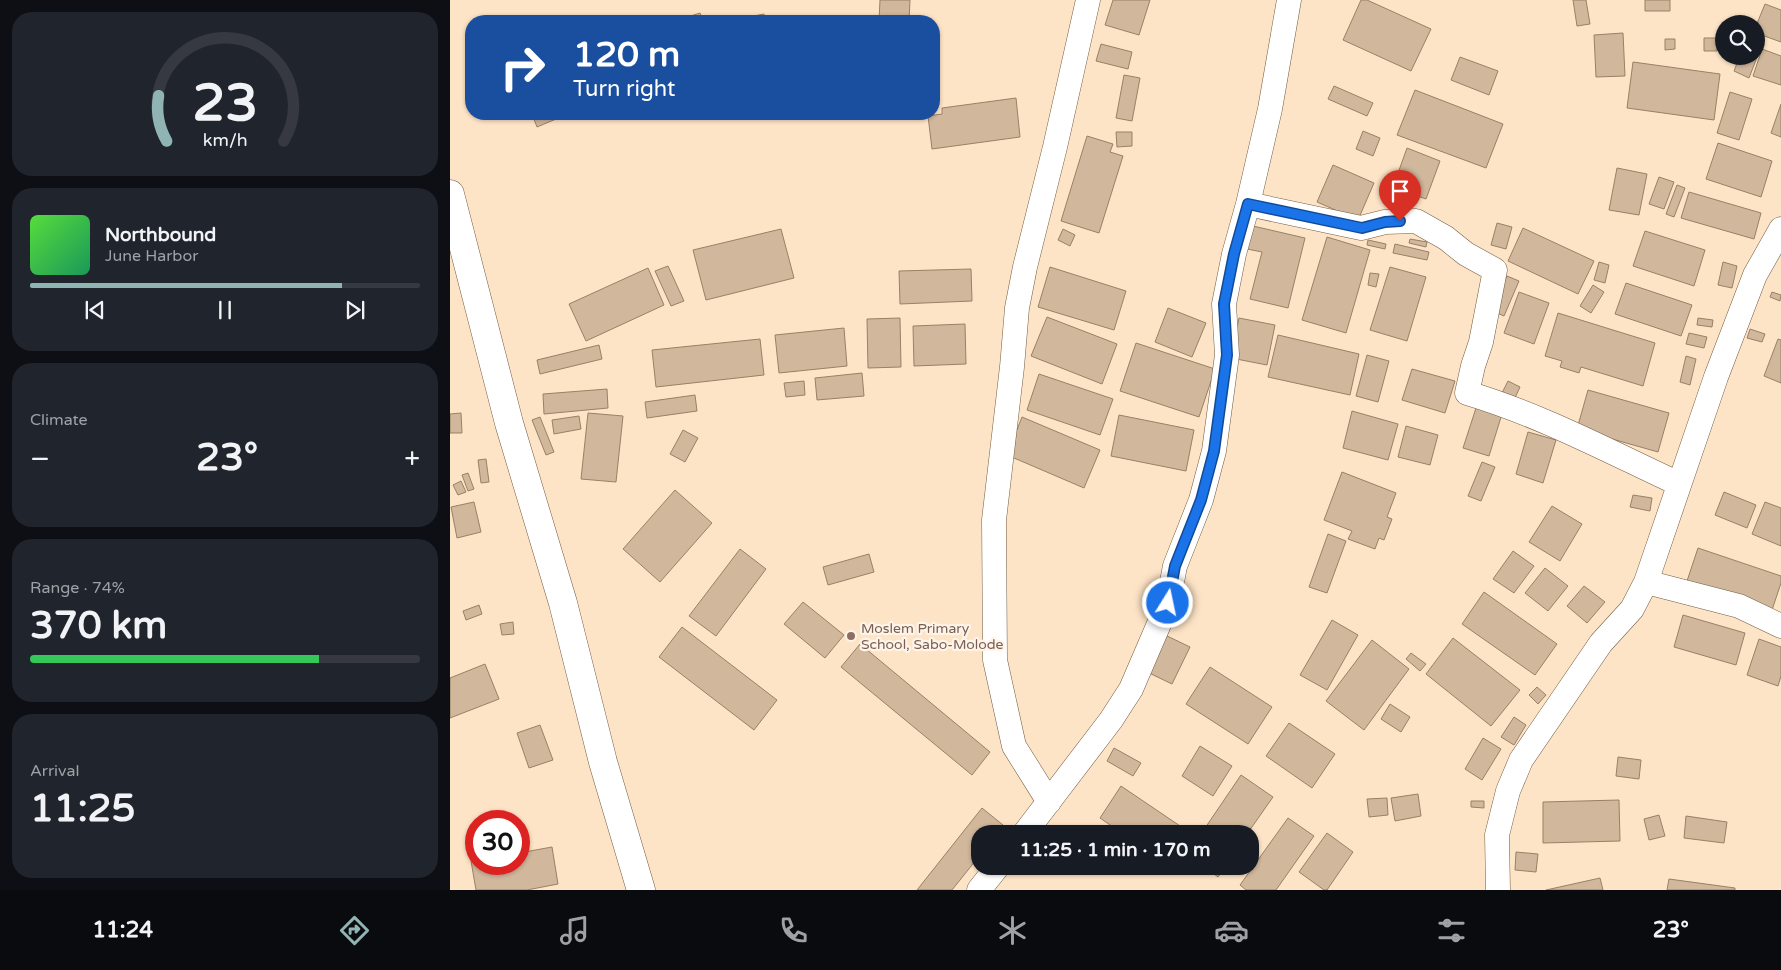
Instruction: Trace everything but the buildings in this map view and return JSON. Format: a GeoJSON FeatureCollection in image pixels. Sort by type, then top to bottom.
{"type":"FeatureCollection","features":[{"type":"Feature","properties":{"kind":"street"},"geometry":{"type":"LineString","coordinates":[[1049,802],[1014,746],[996,660],[994,520],[1017,308],[1088,0]]}},
{"type":"Feature","properties":{"kind":"street"},"geometry":{"type":"LineString","coordinates":[[1031,825],[1111,720],[1131,689],[1168,603],[1175,566],[1201,500],[1214,451],[1227,355],[1224,304],[1234,254],[1248,204],[1270,109],[1289,0]]}},
{"type":"Feature","properties":{"kind":"street"},"geometry":{"type":"LineString","coordinates":[[450,194],[510,423],[564,603],[603,762],[641,890]]}},
{"type":"Feature","properties":{"kind":"street"},"geometry":{"type":"LineString","coordinates":[[1248,204],[1362,228],[1385,222],[1416,221],[1446,238],[1466,254],[1495,270],[1481,342],[1467,394],[1487,399],[1557,428],[1679,484]]}},
{"type":"Feature","properties":{"kind":"street"},"geometry":{"type":"LineString","coordinates":[[1498,890],[1496,835],[1508,791],[1521,760],[1601,643],[1632,609],[1646,582],[1716,377],[1755,275],[1781,229]]}},
{"type":"Feature","properties":{"kind":"street"},"geometry":{"type":"LineString","coordinates":[[1646,582],[1739,606],[1781,626]]}},
{"type":"Feature","properties":{"kind":"street"},"geometry":{"type":"LineString","coordinates":[[979,890],[991,875]]}},
{"type":"Feature","properties":{"kind":"place","name":"Moslem Primary School, Sabo-Molode"},"geometry":{"type":"Point","coordinates":[851,636]}},
{"type":"Feature","properties":{"kind":"route"},"geometry":{"type":"LineString","coordinates":[[1168,603],[1175,566],[1201,500],[1214,451],[1218,409],[1227,355],[1224,304],[1234,254],[1248,204],[1362,228],[1385,222],[1400,221]]}}]}
